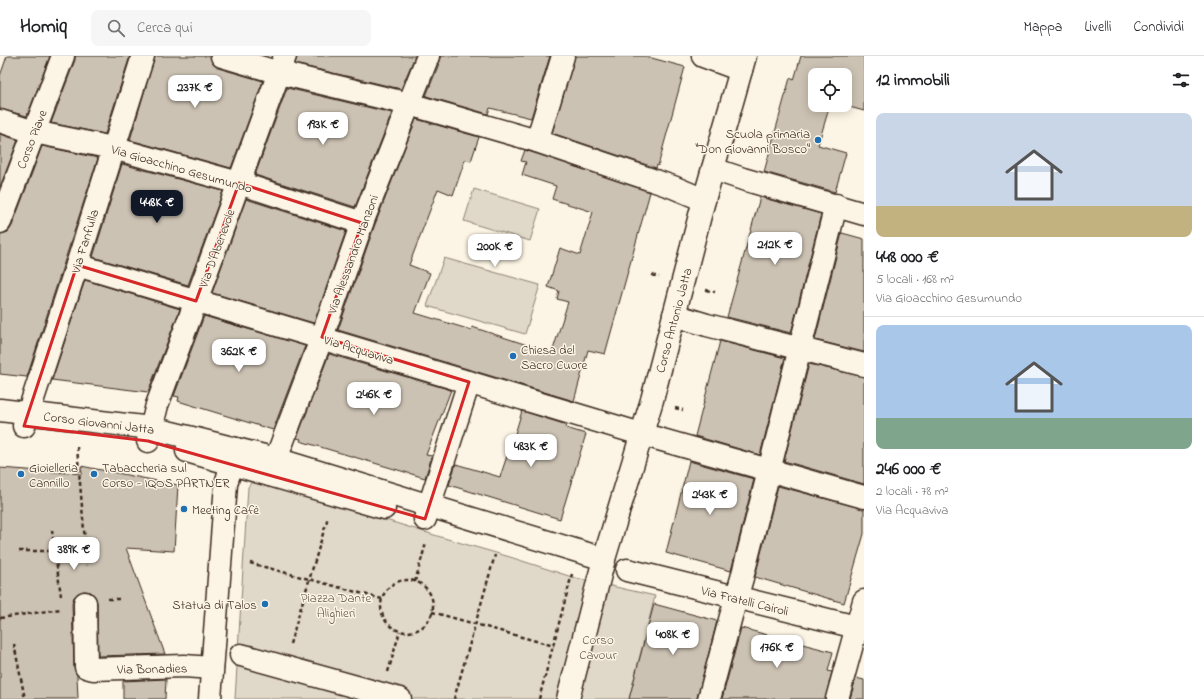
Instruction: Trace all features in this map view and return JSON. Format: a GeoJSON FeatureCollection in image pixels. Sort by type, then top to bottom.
{"type":"FeatureCollection","features":[{"type":"Feature","properties":{"kind":"street","name":"Corso Piave"},"geometry":{"type":"LineString","coordinates":[[0,222],[63,56]]}},
{"type":"Feature","properties":{"kind":"street","name":"Via Fanfulla"},"geometry":{"type":"LineString","coordinates":[[26,419],[77,265],[143,56]]}},
{"type":"Feature","properties":{"kind":"street"},"geometry":{"type":"LineString","coordinates":[[222,56],[283,64],[410,104],[538,141],[673,187],[704,200]]}},
{"type":"Feature","properties":{"kind":"street","name":"Via Alessandro Manzoni"},"geometry":{"type":"LineString","coordinates":[[273,467],[322,337],[362,224],[428,56]]}},
{"type":"Feature","properties":{"kind":"street"},"geometry":{"type":"LineString","coordinates":[[538,141],[563,56]]}},
{"type":"Feature","properties":{"kind":"street"},"geometry":{"type":"LineString","coordinates":[[703,56],[743,63]]}},
{"type":"Feature","properties":{"kind":"street","name":"Corso Antonio Jatta"},"geometry":{"type":"LineString","coordinates":[[568,699],[601,571],[641,434],[704,200],[743,63]]}},
{"type":"Feature","properties":{"kind":"street","name":"Via D'Abenevole"},"geometry":{"type":"LineString","coordinates":[[149,434],[157,406],[283,64]]}},
{"type":"Feature","properties":{"kind":"street","name":"Via Gioacchino Gesumundo"},"geometry":{"type":"LineString","coordinates":[[0,121],[34,132],[113,148],[239,183],[362,224]]}},
{"type":"Feature","properties":{"kind":"street"},"geometry":{"type":"LineString","coordinates":[[713,169],[864,214]]}},
{"type":"Feature","properties":{"kind":"street"},"geometry":{"type":"LineString","coordinates":[[709,699],[737,597],[836,205]]}},
{"type":"Feature","properties":{"kind":"street","name":"Via Acquaviva"},"geometry":{"type":"LineString","coordinates":[[77,265],[322,337],[641,434],[864,497]]}},
{"type":"Feature","properties":{"kind":"street"},"geometry":{"type":"LineString","coordinates":[[674,315],[707,325],[864,365]]}},
{"type":"Feature","properties":{"kind":"street"},"geometry":{"type":"LineString","coordinates":[[427,520],[469,382]]}},
{"type":"Feature","properties":{"kind":"street","name":"Corso Giovanni Jatta"},"geometry":{"type":"LineString","coordinates":[[0,410],[26,419],[149,434],[234,456]]}},
{"type":"Feature","properties":{"kind":"street","name":"Corso Giovanni Jatta"},"geometry":{"type":"LineString","coordinates":[[0,423],[26,419]]}},
{"type":"Feature","properties":{"kind":"street"},"geometry":{"type":"LineString","coordinates":[[210,699],[226,484],[234,456],[273,467],[427,520],[601,571]]}},
{"type":"Feature","properties":{"kind":"street","name":"Via Fratelli Cairoli"},"geometry":{"type":"LineString","coordinates":[[601,571],[621,564],[626,570],[860,628]]}},
{"type":"Feature","properties":{"kind":"street"},"geometry":{"type":"LineString","coordinates":[[837,699],[860,628],[864,601]]}},
{"type":"Feature","properties":{"kind":"street","name":"Via Bonadies"},"geometry":{"type":"LineString","coordinates":[[85,603],[86,667],[93,669],[184,666],[212,668]]}},
{"type":"Feature","properties":{"kind":"street"},"geometry":{"type":"LineString","coordinates":[[241,656],[390,696]]}},
{"type":"Feature","properties":{"kind":"path"},"geometry":{"type":"LineString","coordinates":[[77,447],[87,566]]}},
{"type":"Feature","properties":{"kind":"path"},"geometry":{"type":"LineString","coordinates":[[283,667],[328,516]]}},
{"type":"Feature","properties":{"kind":"path"},"geometry":{"type":"LineString","coordinates":[[415,582],[427,520]]}},
{"type":"Feature","properties":{"kind":"path"},"geometry":{"type":"LineString","coordinates":[[52,530],[63,609]]}},
{"type":"Feature","properties":{"kind":"path"},"geometry":{"type":"LineString","coordinates":[[19,551],[54,551]]}},
{"type":"Feature","properties":{"kind":"path"},"geometry":{"type":"LineString","coordinates":[[454,699],[495,555]]}},
{"type":"Feature","properties":{"kind":"path"},"geometry":{"type":"LineString","coordinates":[[250,563],[382,599]]}},
{"type":"Feature","properties":{"kind":"path"},"geometry":{"type":"LineString","coordinates":[[539,699],[572,577]]}},
{"type":"Feature","properties":{"kind":"path"},"geometry":{"type":"LineString","coordinates":[[407,581],[415,582],[422,585],[431,597],[433,605],[432,612],[429,620],[420,628],[408,632],[400,631],[393,628],[383,615],[381,607],[382,599],[386,592],[395,584],[407,581]]}},
{"type":"Feature","properties":{"kind":"path"},"geometry":{"type":"LineString","coordinates":[[0,618],[63,609],[85,603]]}},
{"type":"Feature","properties":{"kind":"path"},"geometry":{"type":"LineString","coordinates":[[432,612],[554,646]]}},
{"type":"Feature","properties":{"kind":"path"},"geometry":{"type":"LineString","coordinates":[[390,696],[400,631]]}},
{"type":"Feature","properties":{"kind":"path"},"geometry":{"type":"LineString","coordinates":[[14,644],[25,699]]}},
{"type":"Feature","properties":{"kind":"highlighted area"},"geometry":{"type":"Polygon","coordinates":[[[239,183],[362,223],[322,337],[469,382],[425,519],[148,441],[24,426],[77,265],[196,301],[239,183]]]}},
{"type":"Feature","properties":{"kind":"green space"},"geometry":{"type":"Polygon","coordinates":[[[474,189],[540,209],[530,241],[464,221],[474,189]]]}},
{"type":"Feature","properties":{"kind":"green space"},"geometry":{"type":"Polygon","coordinates":[[[444,258],[540,285],[525,334],[427,306],[444,258]]]}},
{"type":"Feature","properties":{"kind":"green space","name":"Piazza Dante Alighieri"},"geometry":{"type":"Polygon","coordinates":[[[253,480],[572,577],[655,596],[629,699],[235,699],[248,487],[253,480]]]}},
{"type":"Feature","properties":{"kind":"building"},"geometry":{"type":"Polygon","coordinates":[[[7,56],[50,56],[27,116],[0,109],[0,76],[7,56]]]}},
{"type":"Feature","properties":{"kind":"building"},"geometry":{"type":"Polygon","coordinates":[[[75,56],[130,56],[105,134],[51,123],[75,60],[75,56]]]}},
{"type":"Feature","properties":{"kind":"building"},"geometry":{"type":"Polygon","coordinates":[[[155,56],[210,56],[213,64],[218,68],[263,81],[231,168],[130,140],[155,56]]]}},
{"type":"Feature","properties":{"kind":"building"},"geometry":{"type":"Polygon","coordinates":[[[297,56],[415,56],[401,89],[295,64],[297,56]]]}},
{"type":"Feature","properties":{"kind":"building"},"geometry":{"type":"Polygon","coordinates":[[[440,56],[550,56],[531,118],[490,108],[488,114],[426,96],[440,61],[440,56]]]}},
{"type":"Feature","properties":{"kind":"building"},"geometry":{"type":"Polygon","coordinates":[[[575,56],[644,56],[685,67],[658,166],[657,165],[656,168],[552,133],[575,56]]]}},
{"type":"Feature","properties":{"kind":"building","name":"Scuola primaria \"Don Giovanni Bosco\""},"geometry":{"type":"Polygon","coordinates":[[[801,56],[864,56],[864,111],[852,108],[852,68],[808,68],[808,112],[828,112],[818,145],[846,153],[835,192],[764,172],[790,78],[794,80],[801,56]]]}},
{"type":"Feature","properties":{"kind":"building"},"geometry":{"type":"Polygon","coordinates":[[[287,88],[392,113],[355,207],[255,175],[287,88]]]}},
{"type":"Feature","properties":{"kind":"building"},"geometry":{"type":"Polygon","coordinates":[[[416,119],[479,137],[471,161],[465,160],[453,195],[438,189],[409,265],[430,273],[415,313],[471,330],[472,327],[552,353],[568,302],[557,299],[559,291],[548,287],[560,248],[580,255],[593,212],[552,199],[556,186],[522,175],[526,162],[521,161],[525,150],[650,192],[605,354],[588,350],[574,401],[338,330],[374,227],[416,119]]]}},
{"type":"Feature","properties":{"kind":"building"},"geometry":{"type":"Polygon","coordinates":[[[0,134],[18,140],[0,187],[0,134]]]}},
{"type":"Feature","properties":{"kind":"building"},"geometry":{"type":"Polygon","coordinates":[[[42,146],[98,158],[27,377],[0,374],[0,234],[8,232],[12,226],[42,146]]]}},
{"type":"Feature","properties":{"kind":"building"},"geometry":{"type":"Polygon","coordinates":[[[122,164],[223,191],[188,285],[93,257],[122,164]]]}},
{"type":"Feature","properties":{"kind":"building"},"geometry":{"type":"Polygon","coordinates":[[[760,197],[821,214],[791,333],[727,317],[760,197]]]}},
{"type":"Feature","properties":{"kind":"building"},"geometry":{"type":"Polygon","coordinates":[[[246,199],[346,231],[314,323],[212,293],[246,199]]]}},
{"type":"Feature","properties":{"kind":"building"},"geometry":{"type":"Polygon","coordinates":[[[842,233],[864,239],[864,352],[815,340],[842,233]]]}},
{"type":"Feature","properties":{"kind":"building"},"geometry":{"type":"Polygon","coordinates":[[[85,280],[180,309],[148,392],[52,380],[85,280]]]}},
{"type":"Feature","properties":{"kind":"building"},"geometry":{"type":"Polygon","coordinates":[[[204,316],[305,346],[273,430],[178,401],[179,397],[174,396],[204,316]]]}},
{"type":"Feature","properties":{"kind":"building"},"geometry":{"type":"Polygon","coordinates":[[[720,341],[785,358],[760,455],[695,436],[720,341]]]}},
{"type":"Feature","properties":{"kind":"building"},"geometry":{"type":"Polygon","coordinates":[[[329,354],[451,390],[426,455],[432,456],[425,478],[300,441],[301,439],[297,438],[329,354]]]}},
{"type":"Feature","properties":{"kind":"building"},"geometry":{"type":"Polygon","coordinates":[[[809,364],[864,377],[864,484],[784,461],[809,364]]]}},
{"type":"Feature","properties":{"kind":"building"},"geometry":{"type":"Polygon","coordinates":[[[522,411],[567,425],[566,428],[586,434],[560,519],[449,485],[456,464],[500,477],[507,456],[508,457],[522,411]]]}},
{"type":"Feature","properties":{"kind":"building"},"geometry":{"type":"Polygon","coordinates":[[[689,461],[754,479],[731,571],[666,553],[689,461]]]}},
{"type":"Feature","properties":{"kind":"building"},"geometry":{"type":"Polygon","coordinates":[[[81,466],[178,485],[174,551],[126,548],[165,654],[98,656],[97,602],[95,596],[91,592],[84,591],[78,593],[74,597],[72,603],[74,667],[77,676],[78,699],[0,699],[0,468],[82,474],[81,466]]]}},
{"type":"Feature","properties":{"kind":"building"},"geometry":{"type":"Polygon","coordinates":[[[778,486],[864,509],[864,534],[844,603],[755,577],[778,486]]]}},
{"type":"Feature","properties":{"kind":"building"},"geometry":{"type":"Polygon","coordinates":[[[654,604],[717,621],[697,699],[629,699],[654,604]]]}},
{"type":"Feature","properties":{"kind":"building"},"geometry":{"type":"Polygon","coordinates":[[[741,628],[833,652],[828,671],[832,672],[825,699],[722,699],[741,628]]]}},
{"type":"Feature","properties":{"kind":"building"},"geometry":{"type":"Polygon","coordinates":[[[856,678],[864,680],[864,699],[850,699],[856,678]]]}},
{"type":"Feature","properties":{"kind":"building"},"geometry":{"type":"Polygon","coordinates":[[[166,679],[165,699],[123,699],[123,681],[166,679]]]}},
{"type":"Feature","properties":{"kind":"place","name":"Scuola primaria \"Don Giovanni Bosco\""},"geometry":{"type":"Point","coordinates":[818,140]}},
{"type":"Feature","properties":{"kind":"place","name":"Chiesa del Sacro Cuore"},"geometry":{"type":"Point","coordinates":[513,356]}},
{"type":"Feature","properties":{"kind":"place","name":"Gioielleria Cannillo"},"geometry":{"type":"Point","coordinates":[21,474]}},
{"type":"Feature","properties":{"kind":"place","name":"Tabaccheria sul Corso - IQOS PARTNER"},"geometry":{"type":"Point","coordinates":[94,474]}},
{"type":"Feature","properties":{"kind":"place","name":"Meeting Cafè"},"geometry":{"type":"Point","coordinates":[184,509]}},
{"type":"Feature","properties":{"kind":"place","name":"Statua di Talos"},"geometry":{"type":"Point","coordinates":[265,604]}},
{"type":"Feature","properties":{"kind":"park label","name":"Corso Cavour"},"geometry":{"type":"Point","coordinates":[598,646]}}]}
